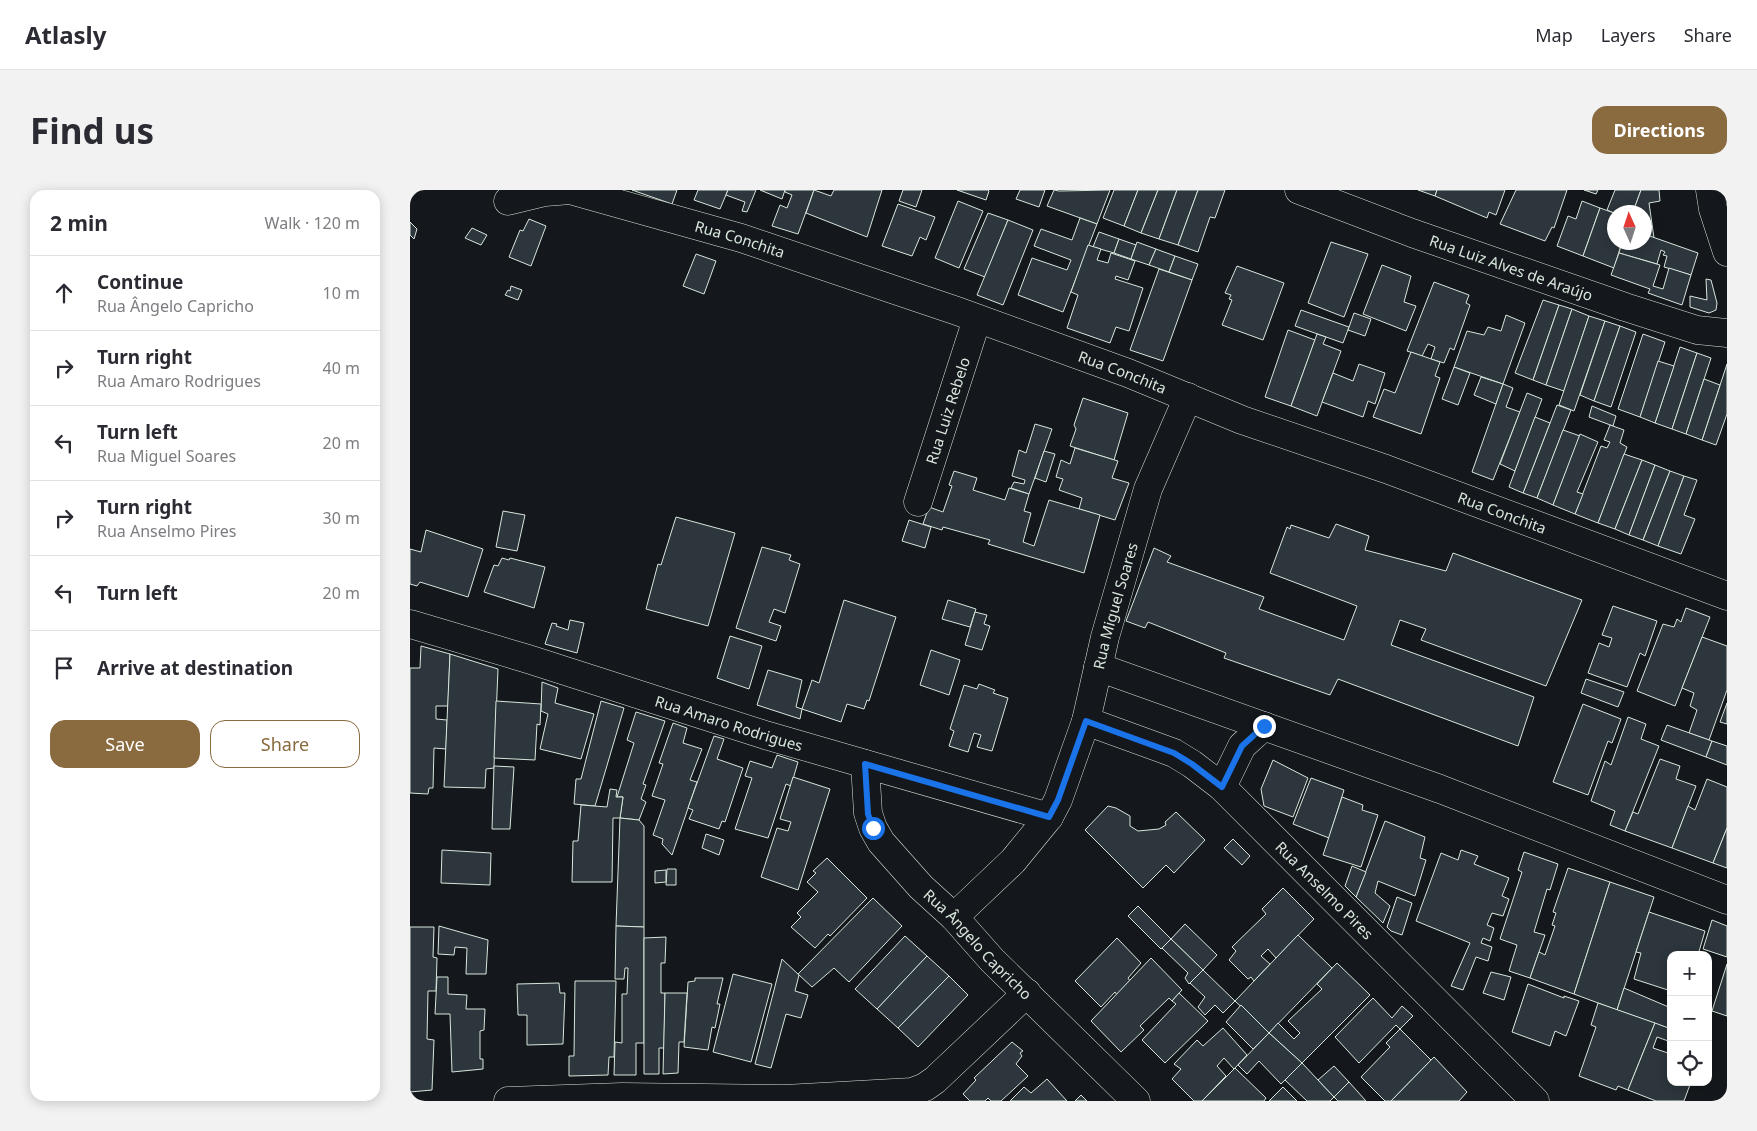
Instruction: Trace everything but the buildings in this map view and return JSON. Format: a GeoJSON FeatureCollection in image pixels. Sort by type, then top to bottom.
{"type":"FeatureCollection","features":[{"type":"Feature","properties":{"kind":"street","name":"Rua Conchita"},"geometry":{"type":"LineString","coordinates":[[508,201],[545,192],[570,190],[741,238],[1128,373],[1242,420],[1386,469],[1727,596]]}},
{"type":"Feature","properties":{"kind":"street","name":"Rua Luiz Alves de Araújo"},"geometry":{"type":"LineString","coordinates":[[1299,190],[1412,233],[1625,307],[1697,330],[1727,333]]}},
{"type":"Feature","properties":{"kind":"street"},"geometry":{"type":"LineString","coordinates":[[1710,190],[1727,252]]}},
{"type":"Feature","properties":{"kind":"street","name":"Rua Luiz Rebelo"},"geometry":{"type":"LineString","coordinates":[[918,502],[977,319]]}},
{"type":"Feature","properties":{"kind":"street","name":"Rua Miguel Soares"},"geometry":{"type":"LineString","coordinates":[[954,918],[1013,861],[1049,817],[1058,800],[1086,721],[1123,570],[1148,489],[1188,397]]}},
{"type":"Feature","properties":{"kind":"street","name":"Rua Amaro Rodrigues"},"geometry":{"type":"LineString","coordinates":[[410,624],[528,659],[765,735],[1049,817]]}},
{"type":"Feature","properties":{"kind":"street"},"geometry":{"type":"LineString","coordinates":[[1098,667],[1440,789],[1727,900]]}},
{"type":"Feature","properties":{"kind":"street","name":"Rua Anselmo Pires"},"geometry":{"type":"LineString","coordinates":[[1086,721],[1174,753],[1222,787],[1535,1101]]}},
{"type":"Feature","properties":{"kind":"street"},"geometry":{"type":"LineString","coordinates":[[1222,787],[1242,746],[1264,726]]}},
{"type":"Feature","properties":{"kind":"street","name":"Rua Ângelo Capricho"},"geometry":{"type":"LineString","coordinates":[[865,764],[868,814],[873,828],[902,867],[954,918],[992,960],[1136,1101]]}},
{"type":"Feature","properties":{"kind":"street"},"geometry":{"type":"LineString","coordinates":[[508,1101],[622,1097],[785,1099],[913,1096],[935,1080],[1027,993]]}},
{"type":"Feature","properties":{"kind":"route"},"geometry":{"type":"LineString","coordinates":[[873,828],[868,814],[865,764],[1049,817],[1058,800],[1086,721],[1174,753],[1222,787],[1242,746],[1264,726]]}}]}
